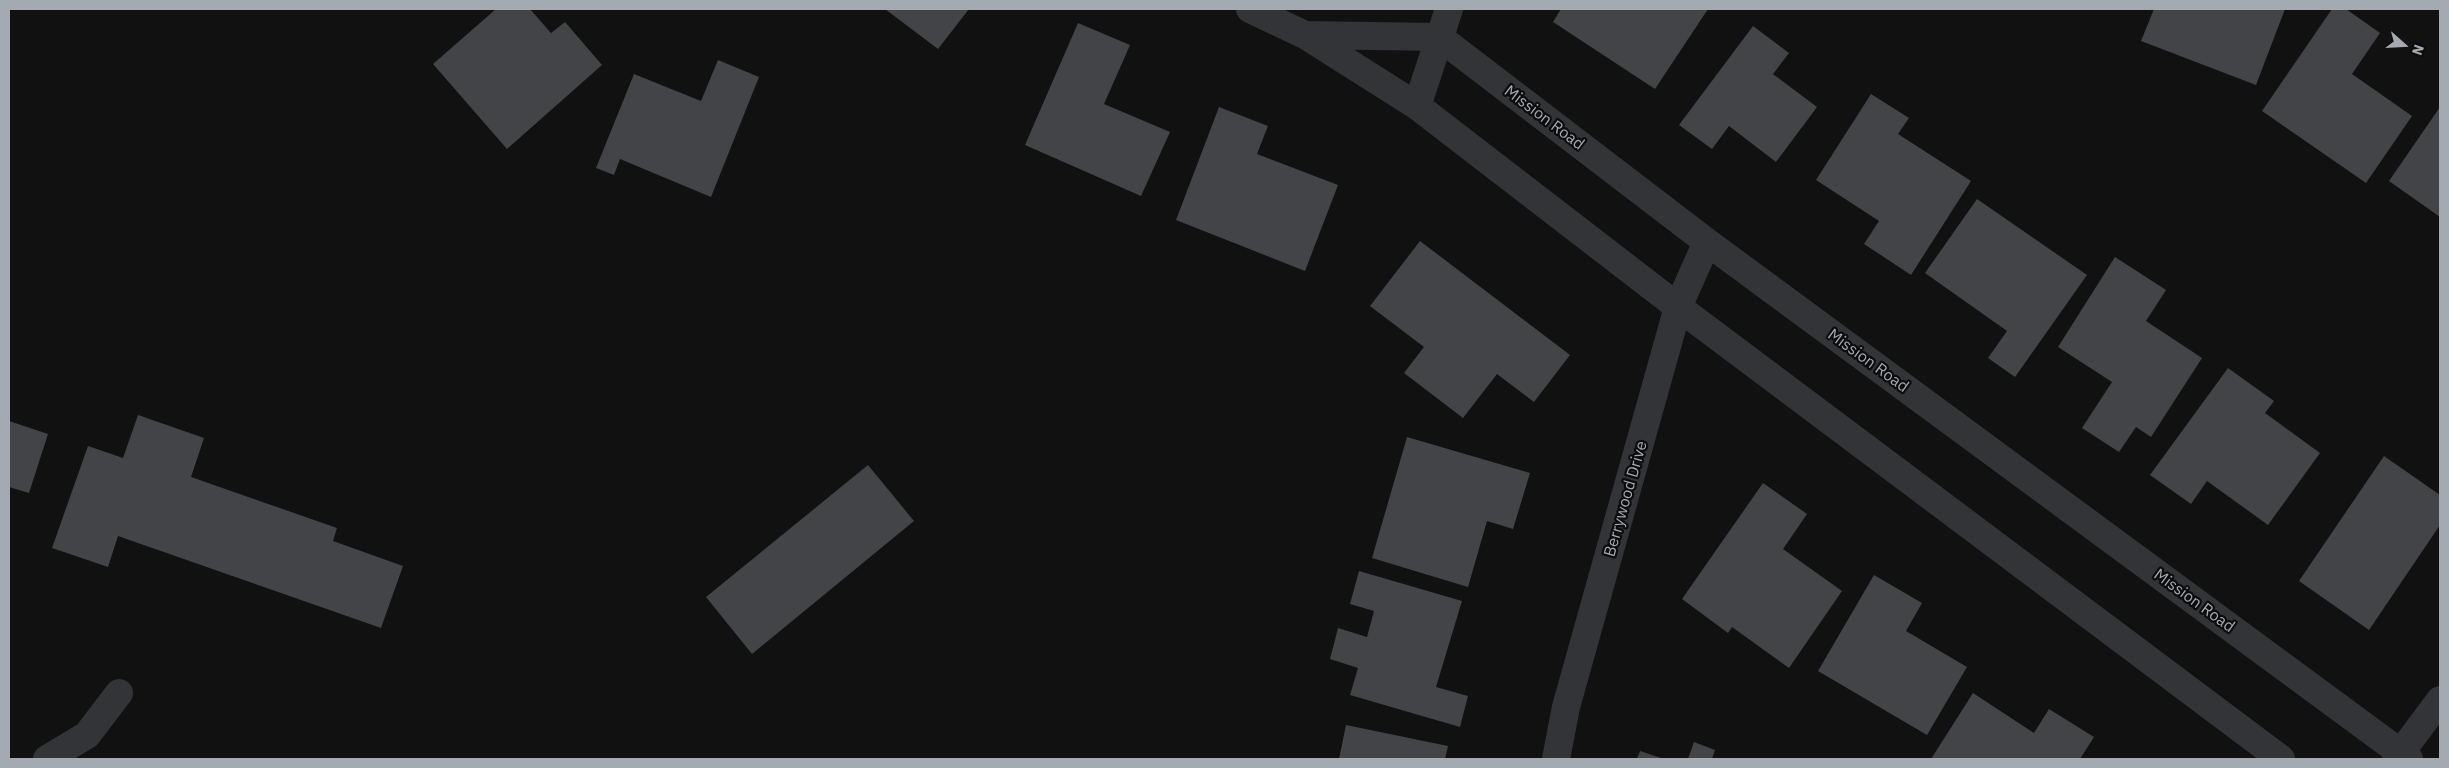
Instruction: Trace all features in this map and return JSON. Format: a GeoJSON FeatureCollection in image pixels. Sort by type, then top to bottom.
{"type":"FeatureCollection","features":[{"type":"Feature","properties":{"kind":"street"},"geometry":{"type":"LineString","coordinates":[[1250,9],[1306,35],[1417,106],[1678,307],[2281,759]]}},
{"type":"Feature","properties":{"kind":"street"},"geometry":{"type":"LineString","coordinates":[[1417,106],[1449,9]]}},
{"type":"Feature","properties":{"kind":"street"},"geometry":{"type":"LineString","coordinates":[[1306,35],[1439,38]]}},
{"type":"Feature","properties":{"kind":"street","name":"Mission Road"},"geometry":{"type":"LineString","coordinates":[[1439,38],[1707,242],[2402,757]]}},
{"type":"Feature","properties":{"kind":"street","name":"Berrywood Drive"},"geometry":{"type":"LineString","coordinates":[[1556,759],[1566,708],[1678,307],[1707,242]]}},
{"type":"Feature","properties":{"kind":"street"},"geometry":{"type":"LineString","coordinates":[[47,759],[86,734],[119,693]]}},
{"type":"Feature","properties":{"kind":"street"},"geometry":{"type":"LineString","coordinates":[[2402,757],[2440,700]]}},
{"type":"Feature","properties":{"kind":"building"},"geometry":{"type":"Polygon","coordinates":[[[496,9],[530,9],[551,33],[565,22],[602,65],[507,149],[433,64],[496,9]]]}},
{"type":"Feature","properties":{"kind":"building"},"geometry":{"type":"Polygon","coordinates":[[[885,9],[969,9],[938,49],[885,9]]]}},
{"type":"Feature","properties":{"kind":"building"},"geometry":{"type":"Polygon","coordinates":[[[1561,9],[1708,9],[1655,89],[1553,22],[1561,9]]]}},
{"type":"Feature","properties":{"kind":"building"},"geometry":{"type":"Polygon","coordinates":[[[2154,9],[2285,9],[2256,85],[2141,41],[2154,9]]]}},
{"type":"Feature","properties":{"kind":"building"},"geometry":{"type":"Polygon","coordinates":[[[2332,9],[2346,9],[2380,33],[2352,74],[2412,116],[2366,183],[2262,111],[2332,9]]]}},
{"type":"Feature","properties":{"kind":"building"},"geometry":{"type":"Polygon","coordinates":[[[1078,23],[1130,45],[1104,104],[1170,132],[1141,196],[1025,145],[1078,23]]]}},
{"type":"Feature","properties":{"kind":"building"},"geometry":{"type":"Polygon","coordinates":[[[1753,26],[1789,53],[1773,74],[1817,107],[1776,162],[1729,126],[1712,149],[1679,125],[1753,26]]]}},
{"type":"Feature","properties":{"kind":"building"},"geometry":{"type":"Polygon","coordinates":[[[718,60],[759,77],[711,197],[620,159],[614,175],[596,168],[634,74],[701,101],[718,60]]]}},
{"type":"Feature","properties":{"kind":"building"},"geometry":{"type":"Polygon","coordinates":[[[1871,94],[1909,118],[1898,134],[1971,181],[1911,275],[1864,244],[1879,221],[1816,180],[1871,94]]]}},
{"type":"Feature","properties":{"kind":"building"},"geometry":{"type":"Polygon","coordinates":[[[1219,107],[1268,126],[1257,154],[1338,185],[1305,271],[1176,220],[1219,107]]]}},
{"type":"Feature","properties":{"kind":"building"},"geometry":{"type":"Polygon","coordinates":[[[2440,107],[2440,217],[2389,181],[2440,107]]]}},
{"type":"Feature","properties":{"kind":"building"},"geometry":{"type":"Polygon","coordinates":[[[1977,199],[2087,275],[2015,377],[1988,358],[2007,331],[1925,273],[1977,199]]]}},
{"type":"Feature","properties":{"kind":"building"},"geometry":{"type":"Polygon","coordinates":[[[1420,241],[1570,355],[1534,402],[1497,374],[1463,418],[1404,373],[1424,347],[1370,306],[1420,241]]]}},
{"type":"Feature","properties":{"kind":"building"},"geometry":{"type":"Polygon","coordinates":[[[2115,257],[2166,290],[2146,321],[2202,358],[2151,437],[2136,427],[2119,452],[2082,428],[2112,382],[2058,347],[2115,257]]]}},
{"type":"Feature","properties":{"kind":"building"},"geometry":{"type":"Polygon","coordinates":[[[2228,368],[2274,401],[2265,413],[2320,453],[2268,525],[2207,481],[2191,504],[2150,475],[2228,368]]]}},
{"type":"Feature","properties":{"kind":"building"},"geometry":{"type":"Polygon","coordinates":[[[138,415],[204,438],[191,477],[337,528],[333,541],[403,566],[381,628],[118,536],[108,567],[52,548],[88,446],[123,458],[138,415]]]}},
{"type":"Feature","properties":{"kind":"building"},"geometry":{"type":"Polygon","coordinates":[[[9,421],[48,434],[29,493],[9,487],[9,421]]]}},
{"type":"Feature","properties":{"kind":"building"},"geometry":{"type":"Polygon","coordinates":[[[1407,437],[1530,473],[1513,529],[1487,521],[1468,587],[1372,558],[1407,437]]]}},
{"type":"Feature","properties":{"kind":"building"},"geometry":{"type":"Polygon","coordinates":[[[2384,456],[2440,495],[2440,525],[2369,630],[2299,581],[2384,456]]]}},
{"type":"Feature","properties":{"kind":"building"},"geometry":{"type":"Polygon","coordinates":[[[868,465],[914,521],[752,654],[706,597],[868,465]]]}},
{"type":"Feature","properties":{"kind":"building"},"geometry":{"type":"Polygon","coordinates":[[[1763,483],[1807,514],[1783,549],[1842,591],[1789,668],[1732,627],[1728,633],[1682,599],[1763,483]]]}},
{"type":"Feature","properties":{"kind":"building"},"geometry":{"type":"Polygon","coordinates":[[[1359,571],[1462,601],[1436,687],[1468,696],[1460,727],[1350,695],[1358,668],[1330,659],[1338,628],[1367,637],[1374,611],[1350,604],[1359,571]]]}},
{"type":"Feature","properties":{"kind":"building"},"geometry":{"type":"Polygon","coordinates":[[[1874,575],[1922,603],[1906,631],[1967,667],[1927,735],[1818,671],[1874,575]]]}},
{"type":"Feature","properties":{"kind":"building"},"geometry":{"type":"Polygon","coordinates":[[[1973,693],[2034,733],[2049,709],[2094,737],[2080,759],[1931,759],[1973,693]]]}},
{"type":"Feature","properties":{"kind":"building"},"geometry":{"type":"Polygon","coordinates":[[[1346,725],[1448,746],[1445,759],[1339,759],[1346,725]]]}},
{"type":"Feature","properties":{"kind":"building"},"geometry":{"type":"Polygon","coordinates":[[[1694,742],[1715,750],[1712,759],[1688,759],[1694,742]]]}},
{"type":"Feature","properties":{"kind":"building"},"geometry":{"type":"Polygon","coordinates":[[[1640,751],[1664,759],[1637,759],[1640,751]]]}}]}
